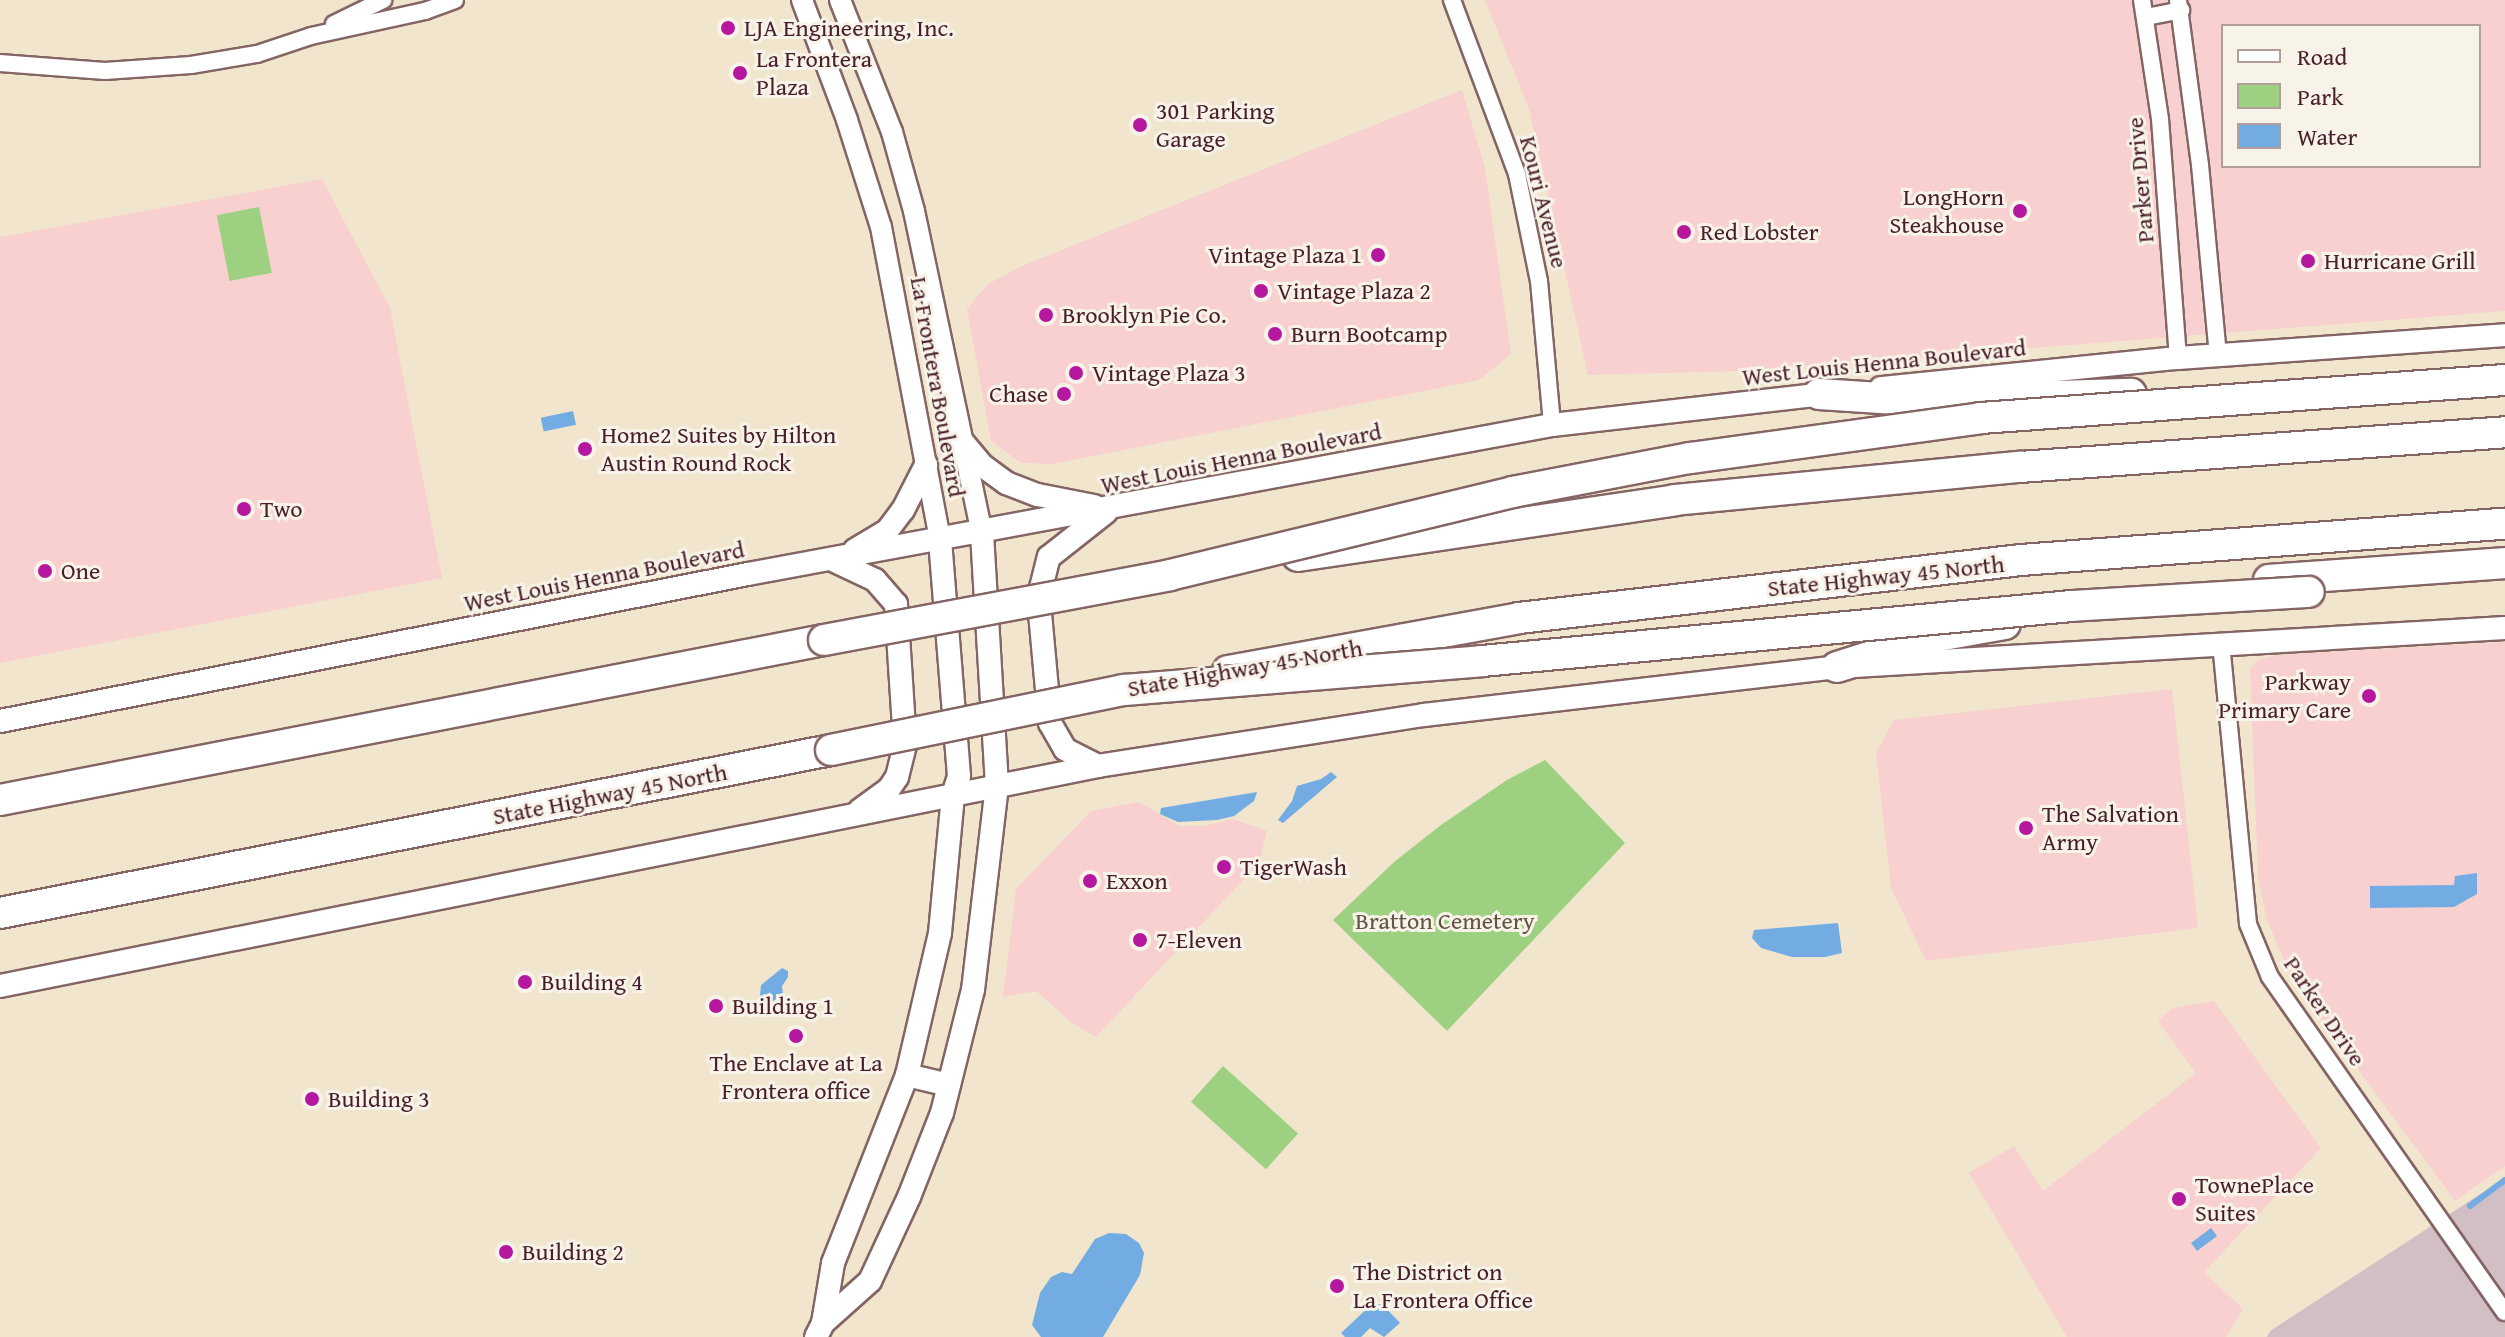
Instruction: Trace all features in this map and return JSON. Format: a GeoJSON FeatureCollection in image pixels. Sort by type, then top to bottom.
{"type":"FeatureCollection","features":[{"type":"Feature","properties":{"kind":"highway"},"geometry":{"type":"LineString","coordinates":[[1819,394],[1911,400],[2505,382]]}},
{"type":"Feature","properties":{"kind":"highway"},"geometry":{"type":"LineString","coordinates":[[1170,575],[1513,492],[1690,458],[1876,430],[1981,418],[2505,382]]}},
{"type":"Feature","properties":{"kind":"highway"},"geometry":{"type":"LineString","coordinates":[[0,800],[1170,575],[1675,500],[2020,467],[2505,432]]}},
{"type":"Feature","properties":{"kind":"highway","name":"State Highway 45 North"},"geometry":{"type":"LineString","coordinates":[[0,913],[1124,690],[1519,618],[2021,560],[2505,524]]}},
{"type":"Feature","properties":{"kind":"highway"},"geometry":{"type":"LineString","coordinates":[[1837,667],[1932,637],[2234,583],[2505,563]]}},
{"type":"Feature","properties":{"kind":"highway"},"geometry":{"type":"LineString","coordinates":[[1124,690],[1482,661],[2071,606],[2505,584]]}},
{"type":"Feature","properties":{"kind":"main road","name":"West Louis Henna Boulevard"},"geometry":{"type":"LineString","coordinates":[[0,721],[1552,425],[1819,394],[2218,354],[2505,335]]}},
{"type":"Feature","properties":{"kind":"main road"},"geometry":{"type":"LineString","coordinates":[[961,440],[983,466],[1006,483],[1038,495],[1111,509]]}},
{"type":"Feature","properties":{"kind":"main road"},"geometry":{"type":"LineString","coordinates":[[834,560],[887,531],[903,510],[926,465]]}},
{"type":"Feature","properties":{"kind":"main road"},"geometry":{"type":"LineString","coordinates":[[1098,766],[1065,749],[1050,723],[1041,588],[1049,557],[1111,509]]}},
{"type":"Feature","properties":{"kind":"main road","name":"La Frontera Boulevard"},"geometry":{"type":"LineString","coordinates":[[820,1330],[870,1281],[909,1197],[949,1085],[973,990],[997,786],[982,533]]}},
{"type":"Feature","properties":{"kind":"main road","name":"La Frontera Boulevard"},"geometry":{"type":"LineString","coordinates":[[820,1330],[833,1263],[907,1075],[940,933],[953,795],[959,776],[940,540]]}},
{"type":"Feature","properties":{"kind":"main road"},"geometry":{"type":"LineString","coordinates":[[834,560],[875,580],[896,604],[905,745],[897,777],[889,789],[855,813]]}},
{"type":"Feature","properties":{"kind":"main road"},"geometry":{"type":"LineString","coordinates":[[0,986],[1098,766],[1527,700],[1837,667],[2505,628]]}},
{"type":"Feature","properties":{"kind":"main road"},"geometry":{"type":"LineString","coordinates":[[907,1075],[949,1085]]}},
{"type":"Feature","properties":{"kind":"street"},"geometry":{"type":"LineString","coordinates":[[311,36],[383,0]]}},
{"type":"Feature","properties":{"kind":"street"},"geometry":{"type":"LineString","coordinates":[[0,63],[105,71],[191,65],[257,54],[311,36],[425,11],[455,0]]}},
{"type":"Feature","properties":{"kind":"street","name":"La Frontera Boulevard"},"geometry":{"type":"LineString","coordinates":[[802,0],[872,195],[897,302],[940,540]]}},
{"type":"Feature","properties":{"kind":"street","name":"La Frontera Boulevard"},"geometry":{"type":"LineString","coordinates":[[840,0],[903,167],[934,297],[982,533]]}},
{"type":"Feature","properties":{"kind":"street","name":"Kouri Avenue"},"geometry":{"type":"LineString","coordinates":[[1452,0],[1517,174],[1539,281],[1552,425]]}},
{"type":"Feature","properties":{"kind":"street"},"geometry":{"type":"LineString","coordinates":[[2144,8],[2180,5],[2218,354]]}},
{"type":"Feature","properties":{"kind":"street","name":"Parker Drive"},"geometry":{"type":"LineString","coordinates":[[2144,8],[2160,119],[2178,358]]}},
{"type":"Feature","properties":{"kind":"street","name":"Parker Drive"},"geometry":{"type":"LineString","coordinates":[[2221,643],[2248,924],[2270,977],[2505,1312]]}},
{"type":"Feature","properties":{"kind":"shaded area"},"geometry":{"type":"Polygon","coordinates":[[[1485,0],[2505,0],[2505,311],[1738,371],[1588,375],[1529,109],[1485,0]]]}},
{"type":"Feature","properties":{"kind":"shaded area"},"geometry":{"type":"Polygon","coordinates":[[[1462,90],[1485,168],[1511,354],[1479,380],[1053,464],[1021,463],[991,441],[967,309],[988,284],[1022,266],[1462,90]]]}},
{"type":"Feature","properties":{"kind":"shaded area"},"geometry":{"type":"Polygon","coordinates":[[[322,179],[390,308],[442,578],[0,663],[0,237],[322,179]]]}},
{"type":"Feature","properties":{"kind":"shaded area"},"geometry":{"type":"Polygon","coordinates":[[[2505,642],[2505,1166],[2455,1201],[2292,980],[2267,920],[2258,878],[2250,669],[2260,659],[2277,655],[2505,642]]]}},
{"type":"Feature","properties":{"kind":"shaded area"},"geometry":{"type":"Polygon","coordinates":[[[2172,689],[2198,928],[1926,961],[1891,888],[1876,753],[1894,720],[2172,689]]]}},
{"type":"Feature","properties":{"kind":"shaded area"},"geometry":{"type":"Polygon","coordinates":[[[1139,802],[1180,826],[1204,826],[1233,819],[1267,831],[1259,863],[1096,1037],[1071,1022],[1036,991],[1003,997],[1016,889],[1091,811],[1139,802]]]}},
{"type":"Feature","properties":{"kind":"shaded area"},"geometry":{"type":"Polygon","coordinates":[[[2214,1001],[2321,1148],[2204,1272],[2243,1309],[2226,1337],[2067,1337],[1969,1173],[2014,1146],[2043,1191],[2196,1073],[2158,1021],[2172,1008],[2214,1001]]]}},
{"type":"Feature","properties":{"kind":"shaded area"},"geometry":{"type":"Polygon","coordinates":[[[2505,1178],[2505,1337],[2267,1337],[2270,1331],[2505,1178]]]}},
{"type":"Feature","properties":{"kind":"green space"},"geometry":{"type":"Polygon","coordinates":[[[259,207],[272,273],[230,281],[217,215],[259,207]]]}},
{"type":"Feature","properties":{"kind":"green space","name":"Bratton Cemetery"},"geometry":{"type":"Polygon","coordinates":[[[1545,760],[1625,843],[1447,1031],[1333,920],[1394,862],[1441,825],[1507,780],[1545,760]]]}},
{"type":"Feature","properties":{"kind":"green space"},"geometry":{"type":"Polygon","coordinates":[[[1223,1066],[1298,1134],[1266,1169],[1191,1102],[1223,1066]]]}},
{"type":"Feature","properties":{"kind":"water"},"geometry":{"type":"Polygon","coordinates":[[[573,411],[576,425],[544,432],[541,418],[573,411]]]}},
{"type":"Feature","properties":{"kind":"water"},"geometry":{"type":"Polygon","coordinates":[[[1331,772],[1337,777],[1283,823],[1278,820],[1292,801],[1297,786],[1321,779],[1331,772]]]}},
{"type":"Feature","properties":{"kind":"water"},"geometry":{"type":"Polygon","coordinates":[[[1257,792],[1254,801],[1234,816],[1217,820],[1178,822],[1160,814],[1161,808],[1257,792]]]}},
{"type":"Feature","properties":{"kind":"water"},"geometry":{"type":"Polygon","coordinates":[[[2477,873],[2477,894],[2454,907],[2370,908],[2370,886],[2454,885],[2455,876],[2477,873]]]}},
{"type":"Feature","properties":{"kind":"water"},"geometry":{"type":"Polygon","coordinates":[[[1838,923],[1842,953],[1825,957],[1792,957],[1761,948],[1752,938],[1754,930],[1838,923]]]}},
{"type":"Feature","properties":{"kind":"water"},"geometry":{"type":"Polygon","coordinates":[[[782,968],[788,971],[782,986],[783,993],[760,1013],[754,1005],[761,985],[782,968]]]}},
{"type":"Feature","properties":{"kind":"water"},"geometry":{"type":"Polygon","coordinates":[[[2211,1228],[2217,1236],[2197,1251],[2191,1243],[2211,1228]]]}},
{"type":"Feature","properties":{"kind":"water"},"geometry":{"type":"Polygon","coordinates":[[[1109,1233],[1126,1234],[1139,1243],[1144,1253],[1140,1275],[1103,1337],[1041,1337],[1032,1325],[1040,1293],[1051,1277],[1062,1272],[1072,1274],[1095,1239],[1109,1233]]]}},
{"type":"Feature","properties":{"kind":"water"},"geometry":{"type":"Polygon","coordinates":[[[1372,1304],[1382,1304],[1400,1323],[1384,1337],[1370,1328],[1361,1337],[1345,1337],[1341,1333],[1372,1304]]]}},
{"type":"Feature","properties":{"kind":"waterway"},"geometry":{"type":"LineString","coordinates":[[2470,1206],[2505,1180]]}},
{"type":"Feature","properties":{"kind":"place","name":"LJA Engineering, Inc."},"geometry":{"type":"Point","coordinates":[728,28]}},
{"type":"Feature","properties":{"kind":"place","name":"La Frontera Plaza"},"geometry":{"type":"Point","coordinates":[740,73]}},
{"type":"Feature","properties":{"kind":"place","name":"301 Parking Garage"},"geometry":{"type":"Point","coordinates":[1140,125]}},
{"type":"Feature","properties":{"kind":"place","name":"LongHorn Steakhouse"},"geometry":{"type":"Point","coordinates":[2020,211]}},
{"type":"Feature","properties":{"kind":"place","name":"Red Lobster"},"geometry":{"type":"Point","coordinates":[1684,232]}},
{"type":"Feature","properties":{"kind":"place","name":"Vintage Plaza 1"},"geometry":{"type":"Point","coordinates":[1378,255]}},
{"type":"Feature","properties":{"kind":"place","name":"Hurricane Grill"},"geometry":{"type":"Point","coordinates":[2308,261]}},
{"type":"Feature","properties":{"kind":"place","name":"Vintage Plaza 2"},"geometry":{"type":"Point","coordinates":[1261,291]}},
{"type":"Feature","properties":{"kind":"place","name":"Brooklyn Pie Co."},"geometry":{"type":"Point","coordinates":[1046,315]}},
{"type":"Feature","properties":{"kind":"place","name":"Burn Bootcamp"},"geometry":{"type":"Point","coordinates":[1275,334]}},
{"type":"Feature","properties":{"kind":"place","name":"Vintage Plaza 3"},"geometry":{"type":"Point","coordinates":[1076,373]}},
{"type":"Feature","properties":{"kind":"place","name":"Chase"},"geometry":{"type":"Point","coordinates":[1064,394]}},
{"type":"Feature","properties":{"kind":"place","name":"Home2 Suites by Hilton Austin Round Rock"},"geometry":{"type":"Point","coordinates":[585,449]}},
{"type":"Feature","properties":{"kind":"place","name":"Two"},"geometry":{"type":"Point","coordinates":[244,509]}},
{"type":"Feature","properties":{"kind":"place","name":"One"},"geometry":{"type":"Point","coordinates":[45,571]}},
{"type":"Feature","properties":{"kind":"place","name":"Parkway Primary Care"},"geometry":{"type":"Point","coordinates":[2369,696]}},
{"type":"Feature","properties":{"kind":"place","name":"The Salvation Army"},"geometry":{"type":"Point","coordinates":[2026,828]}},
{"type":"Feature","properties":{"kind":"place","name":"TigerWash"},"geometry":{"type":"Point","coordinates":[1224,867]}},
{"type":"Feature","properties":{"kind":"place","name":"Exxon"},"geometry":{"type":"Point","coordinates":[1090,881]}},
{"type":"Feature","properties":{"kind":"place","name":"7-Eleven"},"geometry":{"type":"Point","coordinates":[1140,940]}},
{"type":"Feature","properties":{"kind":"place","name":"Building 4"},"geometry":{"type":"Point","coordinates":[525,982]}},
{"type":"Feature","properties":{"kind":"place","name":"Building 1"},"geometry":{"type":"Point","coordinates":[716,1006]}},
{"type":"Feature","properties":{"kind":"place","name":"The Enclave at La Frontera office"},"geometry":{"type":"Point","coordinates":[796,1036]}},
{"type":"Feature","properties":{"kind":"place","name":"Building 3"},"geometry":{"type":"Point","coordinates":[312,1099]}},
{"type":"Feature","properties":{"kind":"place","name":"TownePlace Suites"},"geometry":{"type":"Point","coordinates":[2179,1199]}},
{"type":"Feature","properties":{"kind":"place","name":"Building 2"},"geometry":{"type":"Point","coordinates":[506,1252]}},
{"type":"Feature","properties":{"kind":"place","name":"The District on La Frontera Office"},"geometry":{"type":"Point","coordinates":[1337,1286]}}]}
